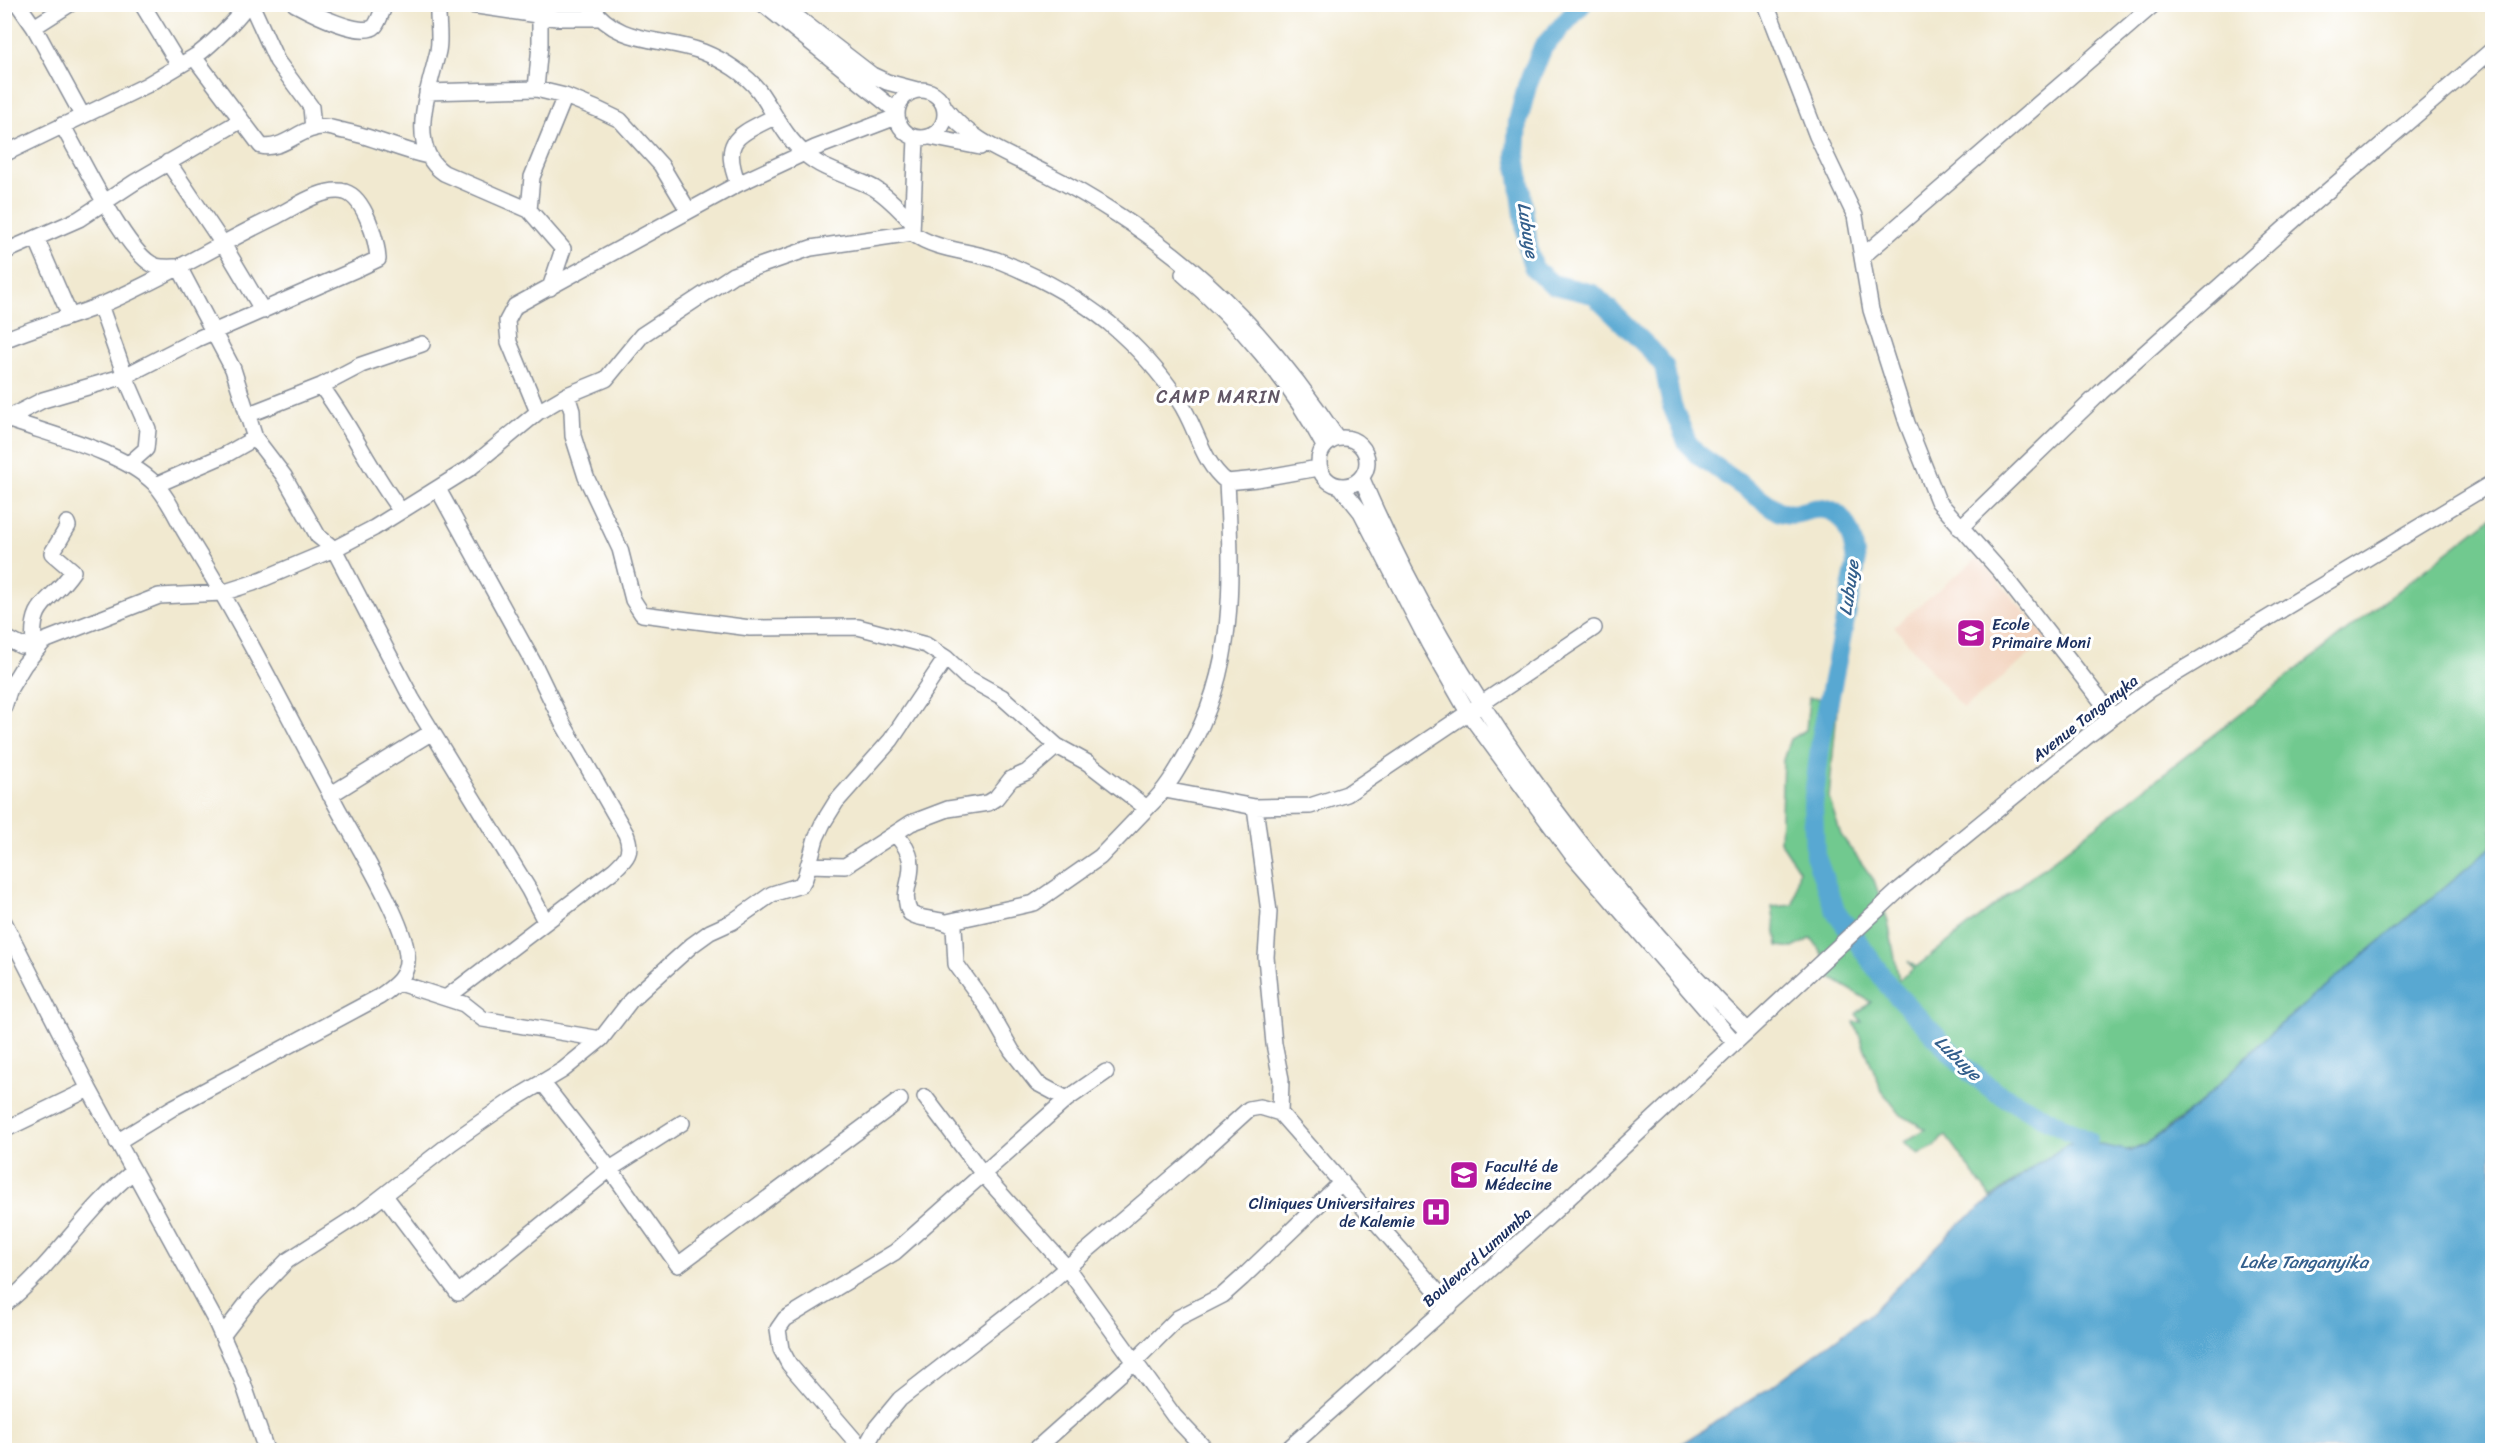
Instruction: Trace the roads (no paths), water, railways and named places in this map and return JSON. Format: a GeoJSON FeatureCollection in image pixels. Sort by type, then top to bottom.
{"type":"FeatureCollection","features":[{"type":"Feature","properties":{"kind":"street"},"geometry":{"type":"LineString","coordinates":[[18,4],[34,27],[82,115]]}},
{"type":"Feature","properties":{"kind":"street"},"geometry":{"type":"LineString","coordinates":[[34,27],[70,4]]}},
{"type":"Feature","properties":{"kind":"street"},"geometry":{"type":"LineString","coordinates":[[142,4],[179,65]]}},
{"type":"Feature","properties":{"kind":"street"},"geometry":{"type":"LineString","coordinates":[[4,154],[147,85],[194,57],[205,50],[231,22],[242,15],[249,4]]}},
{"type":"Feature","properties":{"kind":"street"},"geometry":{"type":"LineString","coordinates":[[249,4],[277,61],[311,107],[313,129]]}},
{"type":"Feature","properties":{"kind":"street"},"geometry":{"type":"LineString","coordinates":[[296,4],[354,30],[366,32],[375,26],[385,4]]}},
{"type":"Feature","properties":{"kind":"street"},"geometry":{"type":"LineString","coordinates":[[438,4],[440,37],[427,92],[423,126],[428,156],[434,166],[444,173],[529,210],[563,249],[550,288]]}},
{"type":"Feature","properties":{"kind":"street"},"geometry":{"type":"LineString","coordinates":[[464,4],[557,18],[599,18]]}},
{"type":"Feature","properties":{"kind":"street"},"geometry":{"type":"LineString","coordinates":[[589,4],[599,18],[610,27],[633,37],[692,48],[724,62],[758,90],[774,117],[804,153],[814,162],[881,193],[924,242],[1002,262],[1064,292],[1109,323],[1140,352],[1179,401],[1209,464],[1227,482],[1231,555],[1229,619],[1223,662],[1205,723],[1165,790],[1100,857],[1034,903],[947,922],[920,918],[910,913],[907,898],[911,855],[908,847],[896,834]]}},
{"type":"Feature","properties":{"kind":"street"},"geometry":{"type":"LineString","coordinates":[[763,4],[896,114],[902,130],[923,137],[965,142],[982,147],[1097,211],[1149,245],[1196,285],[1263,356],[1331,442]]}},
{"type":"Feature","properties":{"kind":"street"},"geometry":{"type":"LineString","coordinates":[[780,4],[872,75],[887,82],[934,94],[968,133],[1117,214],[1214,286],[1278,356],[1331,442]]}},
{"type":"Feature","properties":{"kind":"street"},"geometry":{"type":"LineString","coordinates":[[1766,4],[1817,136],[1855,216],[1864,282],[1871,310],[1907,423],[1938,501],[2000,571],[2113,716]]}},
{"type":"Feature","properties":{"kind":"street"},"geometry":{"type":"LineString","coordinates":[[1862,257],[2154,4]]}},
{"type":"Feature","properties":{"kind":"street"},"geometry":{"type":"LineString","coordinates":[[536,89],[540,15]]}},
{"type":"Feature","properties":{"kind":"street"},"geometry":{"type":"LineString","coordinates":[[1960,528],[2101,392],[2295,219],[2493,50]]}},
{"type":"Feature","properties":{"kind":"street"},"geometry":{"type":"LineString","coordinates":[[194,57],[261,146],[268,147],[321,126],[370,136],[410,152],[428,156]]}},
{"type":"Feature","properties":{"kind":"street"},"geometry":{"type":"LineString","coordinates":[[427,92],[536,89],[565,96],[620,120],[661,165],[688,210]]}},
{"type":"Feature","properties":{"kind":"street"},"geometry":{"type":"LineString","coordinates":[[538,412],[508,342],[507,321],[515,306],[738,184],[896,114],[900,102],[907,94],[916,90]]}},
{"type":"Feature","properties":{"kind":"street"},"geometry":{"type":"LineString","coordinates":[[529,210],[532,177],[565,96]]}},
{"type":"Feature","properties":{"kind":"street"},"geometry":{"type":"LineString","coordinates":[[923,137],[943,125],[944,108]]}},
{"type":"Feature","properties":{"kind":"street"},"geometry":{"type":"LineString","coordinates":[[738,184],[732,167],[730,149],[738,135],[774,117]]}},
{"type":"Feature","properties":{"kind":"street"},"geometry":{"type":"LineString","coordinates":[[4,252],[38,240],[79,219],[168,162],[240,121]]}},
{"type":"Feature","properties":{"kind":"street"},"geometry":{"type":"LineString","coordinates":[[62,125],[136,252],[155,266],[179,267]]}},
{"type":"Feature","properties":{"kind":"street"},"geometry":{"type":"LineString","coordinates":[[912,227],[923,137]]}},
{"type":"Feature","properties":{"kind":"street"},"geometry":{"type":"LineString","coordinates":[[168,162],[223,244],[263,311]]}},
{"type":"Feature","properties":{"kind":"street"},"geometry":{"type":"LineString","coordinates":[[4,340],[100,305],[332,192],[345,192],[354,198],[368,218],[376,241],[378,259],[214,332],[125,376],[43,400],[5,419]]}},
{"type":"Feature","properties":{"kind":"street"},"geometry":{"type":"LineString","coordinates":[[4,637],[21,646],[39,642],[159,596],[222,593],[334,549],[470,468],[538,412],[567,395],[606,379],[642,335],[733,275],[811,248],[912,227]]}},
{"type":"Feature","properties":{"kind":"street"},"geometry":{"type":"LineString","coordinates":[[38,240],[70,316]]}},
{"type":"Feature","properties":{"kind":"street"},"geometry":{"type":"LineString","coordinates":[[179,267],[233,369],[255,438],[284,476],[318,536],[334,549],[392,663],[530,890],[545,921]]}},
{"type":"Feature","properties":{"kind":"street"},"geometry":{"type":"LineString","coordinates":[[100,305],[125,376],[144,419],[148,438],[146,449],[129,464]]}},
{"type":"Feature","properties":{"kind":"street"},"geometry":{"type":"LineString","coordinates":[[247,415],[321,386],[361,365],[422,344]]}},
{"type":"Feature","properties":{"kind":"street"},"geometry":{"type":"LineString","coordinates":[[321,386],[353,435],[367,464],[401,511]]}},
{"type":"Feature","properties":{"kind":"street"},"geometry":{"type":"LineString","coordinates":[[567,395],[572,411],[573,436],[586,477],[620,549],[633,600],[642,614],[750,628],[858,627],[926,645],[946,658],[966,677],[1002,697],[1057,746],[1088,763],[1144,806],[1150,805]]}},
{"type":"Feature","properties":{"kind":"street"},"geometry":{"type":"LineString","coordinates":[[5,419],[129,464],[156,485],[222,593],[330,795],[399,930],[407,953],[406,965],[399,983],[379,997],[174,1107],[117,1142]]}},
{"type":"Feature","properties":{"kind":"street"},"geometry":{"type":"LineString","coordinates":[[156,485],[227,454],[255,438]]}},
{"type":"Feature","properties":{"kind":"street"},"geometry":{"type":"LineString","coordinates":[[1341,487],[1353,485],[1362,478],[1368,466],[1366,451],[1350,438],[1331,442],[1318,456],[1318,468],[1323,478],[1341,487],[1361,512],[1429,644],[1469,714],[1571,853],[1741,1037]]}},
{"type":"Feature","properties":{"kind":"street"},"geometry":{"type":"LineString","coordinates":[[1227,482],[1318,468]]}},
{"type":"Feature","properties":{"kind":"street"},"geometry":{"type":"LineString","coordinates":[[1362,478],[1388,537],[1433,623],[1516,755],[1609,878],[1741,1037]]}},
{"type":"Feature","properties":{"kind":"street","name":"Avenue Tanganyka"},"geometry":{"type":"LineString","coordinates":[[1741,1037],[1899,890],[2113,716],[2150,689],[2493,483]]}},
{"type":"Feature","properties":{"kind":"street"},"geometry":{"type":"LineString","coordinates":[[438,489],[562,722],[628,839],[630,849],[627,857],[482,973],[446,998]]}},
{"type":"Feature","properties":{"kind":"street"},"geometry":{"type":"LineString","coordinates":[[39,642],[32,622],[42,603],[65,582],[73,571],[52,553],[68,526],[67,522]]}},
{"type":"Feature","properties":{"kind":"street"},"geometry":{"type":"LineString","coordinates":[[1165,790],[1255,807],[1310,806],[1347,794],[1594,628]]}},
{"type":"Feature","properties":{"kind":"street"},"geometry":{"type":"LineString","coordinates":[[4,706],[14,680],[39,642]]}},
{"type":"Feature","properties":{"kind":"street"},"geometry":{"type":"LineString","coordinates":[[222,1336],[251,1298],[288,1261],[385,1196],[451,1143],[563,1070],[601,1039],[632,1000],[692,945],[710,932],[732,922],[772,894],[801,885],[816,838],[832,809],[891,740],[946,658]]}},
{"type":"Feature","properties":{"kind":"street"},"geometry":{"type":"LineString","coordinates":[[330,795],[432,732]]}},
{"type":"Feature","properties":{"kind":"street"},"geometry":{"type":"LineString","coordinates":[[808,865],[845,866],[911,823],[948,809],[988,803],[996,798],[1011,779],[1027,772],[1057,746]]}},
{"type":"Feature","properties":{"kind":"street"},"geometry":{"type":"LineString","coordinates":[[1255,807],[1269,912],[1266,957],[1274,1044],[1281,1079],[1280,1113]]}},
{"type":"Feature","properties":{"kind":"street"},"geometry":{"type":"LineString","coordinates":[[4,922],[89,1089],[222,1336],[242,1380],[266,1450]]}},
{"type":"Feature","properties":{"kind":"street"},"geometry":{"type":"LineString","coordinates":[[947,922],[954,927],[956,936],[956,964],[987,1007],[1012,1051],[1037,1083],[1067,1099]]}},
{"type":"Feature","properties":{"kind":"street"},"geometry":{"type":"LineString","coordinates":[[399,983],[464,1004],[483,1019],[601,1039]]}},
{"type":"Feature","properties":{"kind":"street","name":"Boulevard Lumumba"},"geometry":{"type":"LineString","coordinates":[[1287,1450],[1450,1306],[1741,1037]]}},
{"type":"Feature","properties":{"kind":"street"},"geometry":{"type":"LineString","coordinates":[[1106,1072],[1067,1099],[895,1252],[784,1319],[778,1329],[781,1349],[789,1364],[863,1450],[876,1428],[900,1399],[1067,1268],[1193,1160],[1239,1114],[1249,1108],[1260,1107],[1280,1113],[1450,1306]]}},
{"type":"Feature","properties":{"kind":"street"},"geometry":{"type":"LineString","coordinates":[[542,1082],[610,1169],[678,1265],[900,1100]]}},
{"type":"Feature","properties":{"kind":"street"},"geometry":{"type":"LineString","coordinates":[[4,1130],[89,1089]]}},
{"type":"Feature","properties":{"kind":"street"},"geometry":{"type":"LineString","coordinates":[[925,1097],[983,1174],[1067,1268],[1174,1416],[1206,1450]]}},
{"type":"Feature","properties":{"kind":"street"},"geometry":{"type":"LineString","coordinates":[[385,1196],[458,1293],[610,1169],[682,1124]]}},
{"type":"Feature","properties":{"kind":"street"},"geometry":{"type":"LineString","coordinates":[[4,1305],[43,1269],[107,1192],[134,1171]]}},
{"type":"Feature","properties":{"kind":"street"},"geometry":{"type":"LineString","coordinates":[[1035,1450],[1135,1361],[1179,1318],[1223,1295],[1342,1182]]}},
{"type":"Feature","properties":{"kind":"water","name":"Lake Tanganyika"},"geometry":{"type":"Polygon","coordinates":[[[2492,847],[2492,1450],[1671,1450],[1768,1389],[1872,1312],[1957,1226],[2039,1163],[2067,1145],[2081,1141],[2130,1151],[2144,1146],[2174,1125],[2205,1099],[2267,1036],[2492,847]]]}},
{"type":"Feature","properties":{"kind":"waterway","name":"Lubuye"},"geometry":{"type":"LineString","coordinates":[[1582,4],[1543,47],[1527,86],[1518,121],[1516,155],[1529,253],[1534,269],[1552,284],[1593,294],[1651,350],[1664,366],[1672,406],[1687,442],[1697,454],[1778,511],[1792,514],[1825,509],[1834,512],[1847,526],[1851,535],[1856,565],[1821,740],[1813,805],[1815,855],[1835,910],[1891,989],[1970,1072],[1996,1092],[2088,1141]]}},
{"type":"Feature","properties":{"kind":"place","name":"Ecole Primaire Moni"},"geometry":{"type":"Point","coordinates":[1971,633]}},
{"type":"Feature","properties":{"kind":"place","name":"Faculté de Médecine"},"geometry":{"type":"Point","coordinates":[1464,1175]}},
{"type":"Feature","properties":{"kind":"place","name":"Cliniques Universitaires de Kalemie"},"geometry":{"type":"Point","coordinates":[1436,1212]}},
{"type":"Feature","properties":{"kind":"district","name":"CAMP MARIN"},"geometry":{"type":"Point","coordinates":[1219,397]}}]}
